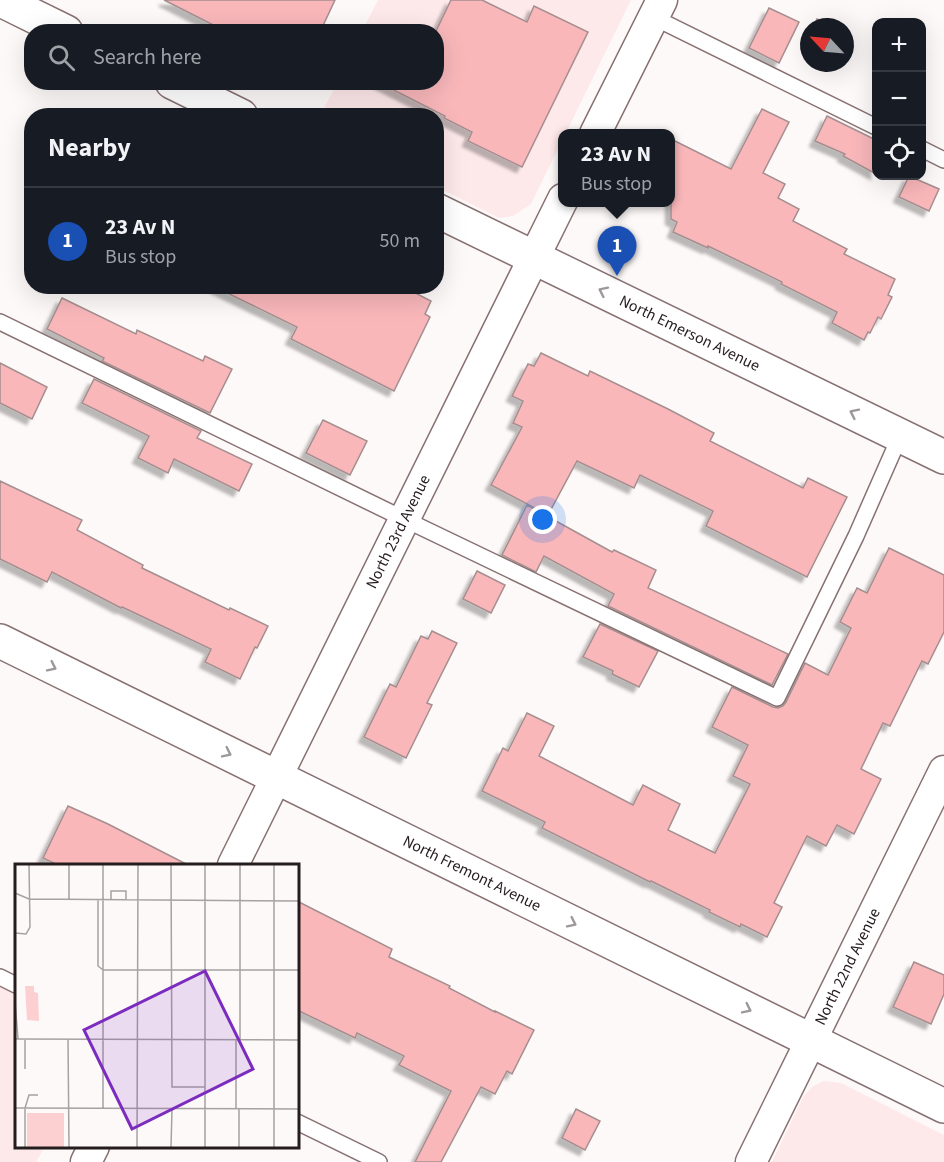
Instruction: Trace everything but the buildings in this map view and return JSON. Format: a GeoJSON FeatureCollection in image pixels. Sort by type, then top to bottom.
{"type":"FeatureCollection","features":[{"type":"Feature","properties":{"kind":"street"},"geometry":{"type":"LineString","coordinates":[[1,0],[50,24]]}},
{"type":"Feature","properties":{"kind":"street"},"geometry":{"type":"LineString","coordinates":[[597,129],[657,9]]}},
{"type":"Feature","properties":{"kind":"street"},"geometry":{"type":"LineString","coordinates":[[188,90],[225,108]]}},
{"type":"Feature","properties":{"kind":"street","name":"North 23rd Avenue"},"geometry":{"type":"LineString","coordinates":[[233,864],[559,207]]}},
{"type":"Feature","properties":{"kind":"street","name":"North Emerson Avenue"},"geometry":{"type":"LineString","coordinates":[[444,214],[944,457]]}},
{"type":"Feature","properties":{"kind":"street","name":"North Fremont Avenue"},"geometry":{"type":"LineString","coordinates":[[0,641],[944,1106]]}},
{"type":"Feature","properties":{"kind":"street","name":"North 22nd Avenue"},"geometry":{"type":"LineString","coordinates":[[751,1162],[943,775]]}},
{"type":"Feature","properties":{"kind":"street"},"geometry":{"type":"LineString","coordinates":[[86,1162],[94,1147]]}},
{"type":"Feature","properties":{"kind":"lane"},"geometry":{"type":"LineString","coordinates":[[657,9],[874,126]]}},
{"type":"Feature","properties":{"kind":"lane"},"geometry":{"type":"LineString","coordinates":[[926,151],[944,160]]}},
{"type":"Feature","properties":{"kind":"lane"},"geometry":{"type":"LineString","coordinates":[[0,322],[777,698],[856,536],[900,436]]}},
{"type":"Feature","properties":{"kind":"lane"},"geometry":{"type":"LineString","coordinates":[[0,977],[15,984]]}},
{"type":"Feature","properties":{"kind":"lane"},"geometry":{"type":"LineString","coordinates":[[298,1122],[379,1162]]}},
{"type":"Feature","properties":{"kind":"shaded area"},"geometry":{"type":"Polygon","coordinates":[[[378,0],[631,0],[568,129],[558,129],[558,149],[531,204],[513,216],[499,218],[444,190],[444,108],[324,108],[333,90],[444,90],[444,24],[366,24],[378,0]]]}},
{"type":"Feature","properties":{"kind":"shaded area"},"geometry":{"type":"Polygon","coordinates":[[[0,983],[15,990],[15,1147],[44,1147],[36,1162],[0,1162],[0,983]]]}},
{"type":"Feature","properties":{"kind":"shaded area"},"geometry":{"type":"Polygon","coordinates":[[[824,1081],[841,1083],[944,1135],[944,1162],[772,1162],[803,1097],[813,1086],[824,1081]]]}},
{"type":"Feature","properties":{"kind":"place","name":"23 Av N"},"geometry":{"type":"Point","coordinates":[617,276]}}]}
